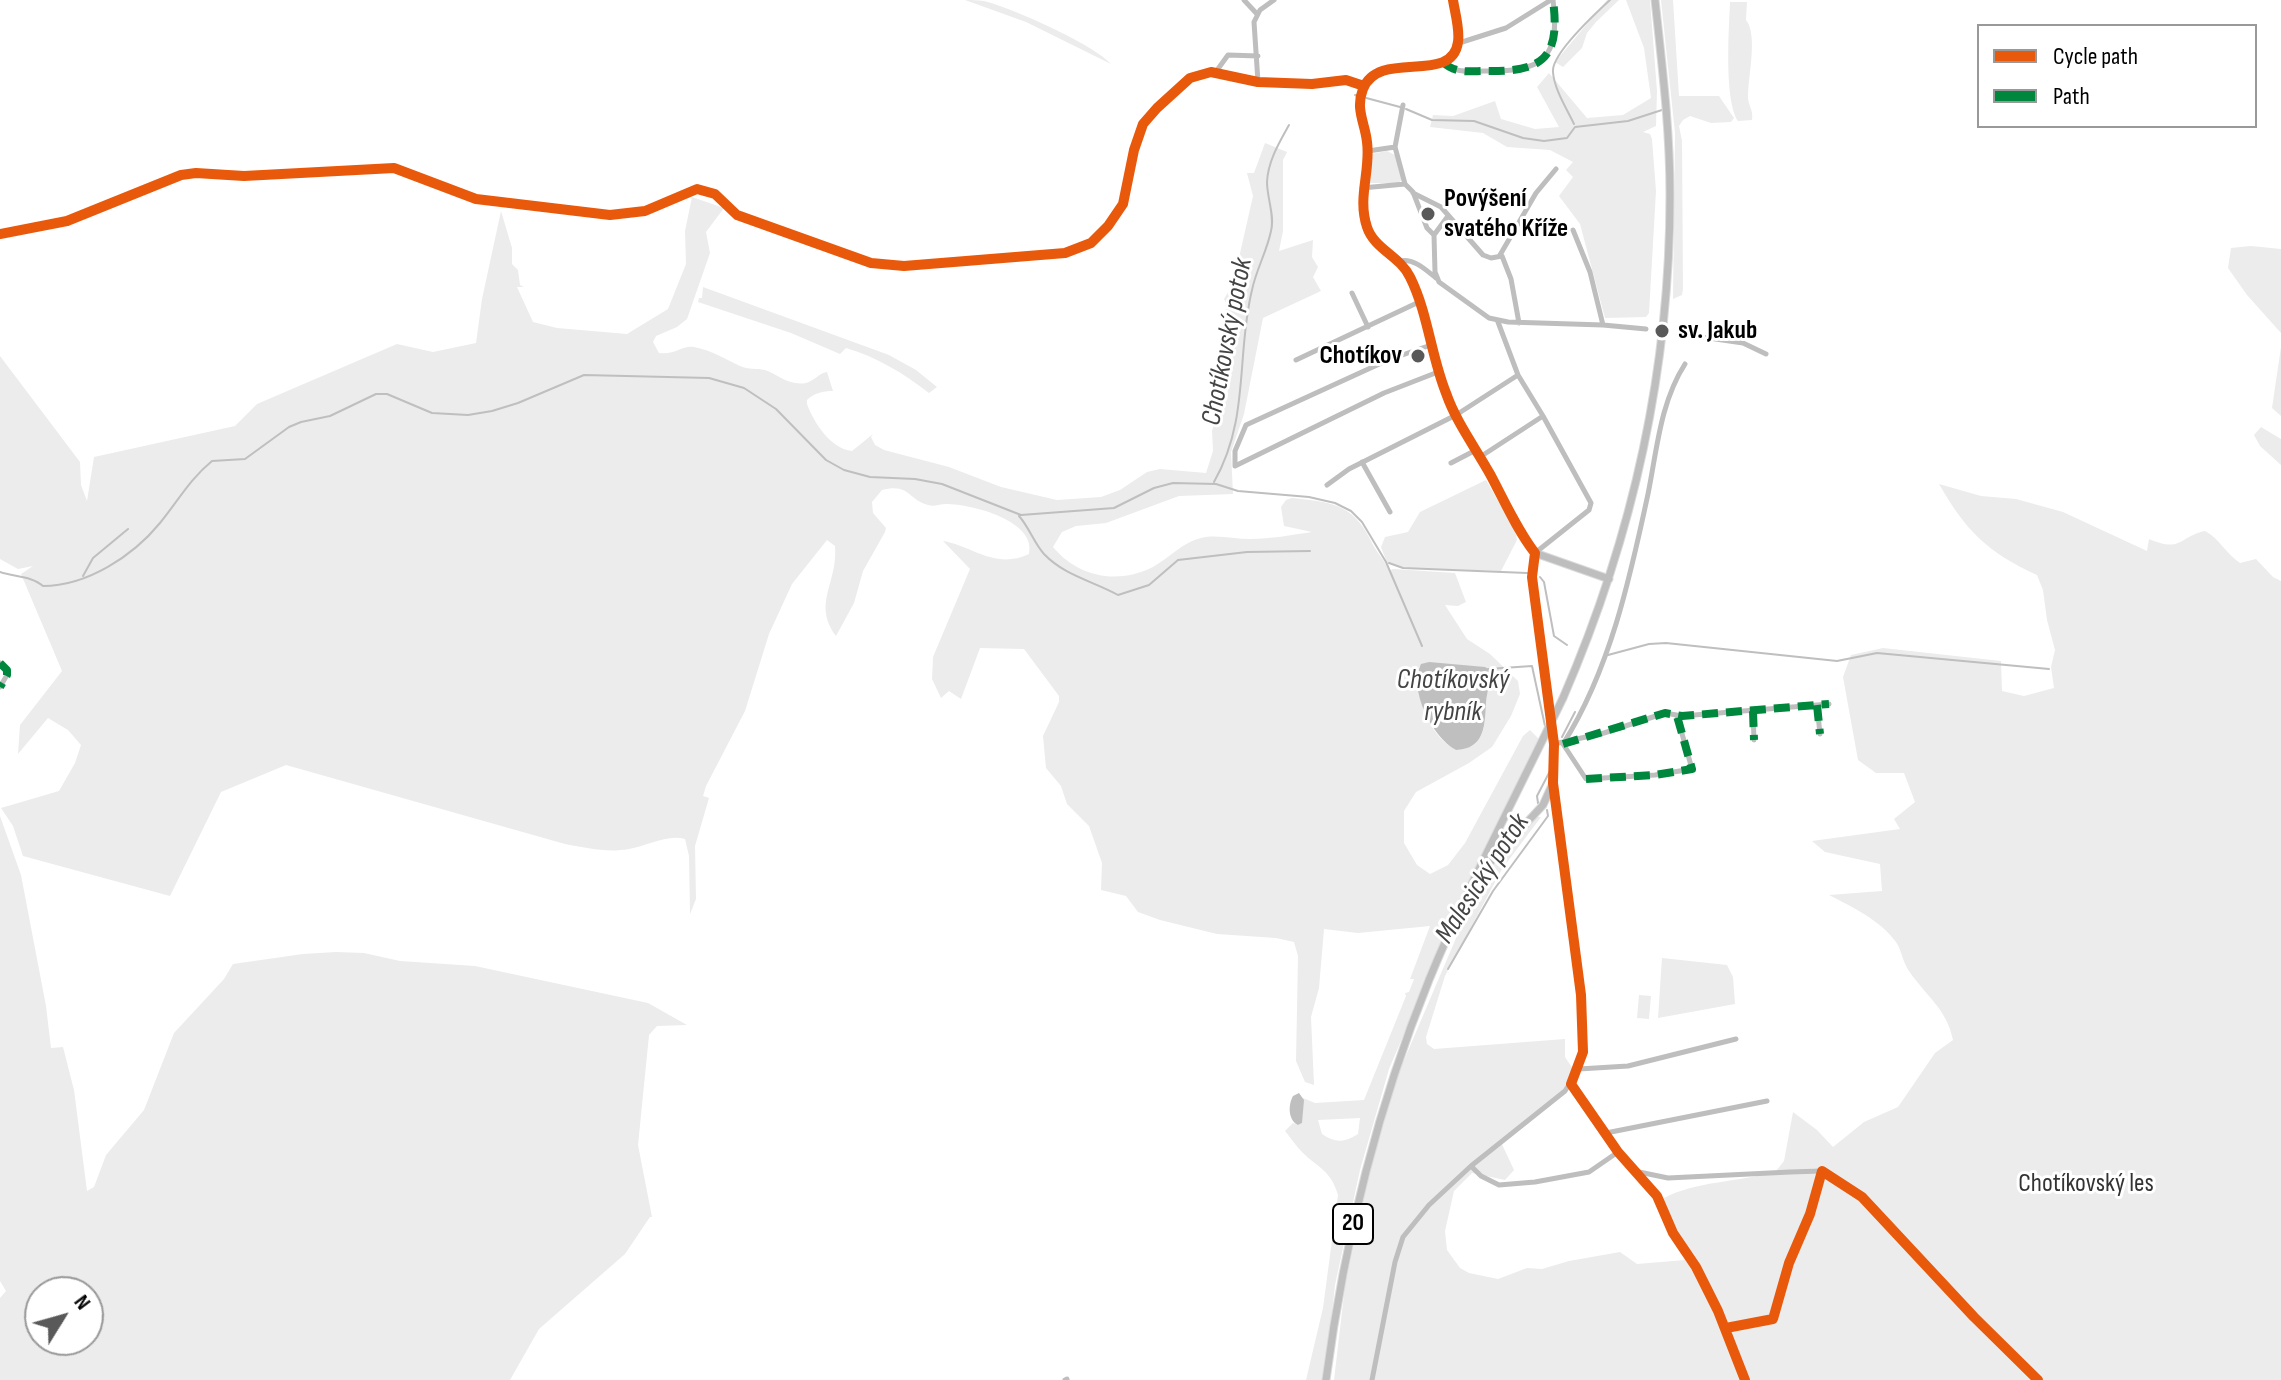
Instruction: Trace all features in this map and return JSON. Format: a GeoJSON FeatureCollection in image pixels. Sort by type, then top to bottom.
{"type":"FeatureCollection","features":[{"type":"Feature","properties":{"kind":"main road","name":"20"},"geometry":{"type":"LineString","coordinates":[[1326,1380],[1352,1229],[1379,1121],[1424,994],[1471,887],[1563,698],[1609,579],[1644,449],[1665,307],[1670,174],[1665,87],[1655,0]]}},
{"type":"Feature","properties":{"kind":"main road"},"geometry":{"type":"LineString","coordinates":[[1535,553],[1609,579]]}},
{"type":"Feature","properties":{"kind":"main road"},"geometry":{"type":"LineString","coordinates":[[1471,887],[1497,853],[1543,805],[1553,783]]}},
{"type":"Feature","properties":{"kind":"street"},"geometry":{"type":"LineString","coordinates":[[1244,0],[1257,14]]}},
{"type":"Feature","properties":{"kind":"street"},"geometry":{"type":"LineString","coordinates":[[1258,82],[1254,22],[1257,14],[1274,0]]}},
{"type":"Feature","properties":{"kind":"street"},"geometry":{"type":"LineString","coordinates":[[1372,1380],[1395,1262],[1403,1237],[1429,1205],[1471,1166],[1571,1084],[1583,1052],[1581,995],[1553,783],[1554,744],[1532,577],[1535,553],[1456,415],[1438,372],[1412,279],[1399,261],[1371,235],[1362,202],[1368,151],[1360,117],[1364,86],[1380,70],[1431,66],[1443,62],[1455,52],[1458,43],[1453,0]]}},
{"type":"Feature","properties":{"kind":"street"},"geometry":{"type":"LineString","coordinates":[[1443,62],[1458,71],[1511,71],[1537,65],[1551,47],[1554,22],[1552,0],[1506,28],[1458,43]]}},
{"type":"Feature","properties":{"kind":"street"},"geometry":{"type":"LineString","coordinates":[[1215,73],[1228,55],[1258,56]]}},
{"type":"Feature","properties":{"kind":"street"},"geometry":{"type":"LineString","coordinates":[[0,234],[67,221],[181,175],[244,176],[394,168],[476,199],[610,215],[645,211],[697,189],[715,194],[737,215],[871,263],[904,266],[1065,253],[1091,243],[1108,226],[1123,204],[1139,132],[1148,117],[1190,78],[1206,72],[1258,82],[1312,84],[1341,80],[1364,86]]}},
{"type":"Feature","properties":{"kind":"street"},"geometry":{"type":"LineString","coordinates":[[1402,107],[1395,147],[1405,184],[1413,192],[1441,207],[1483,255],[1491,258],[1500,255],[1536,193],[1556,169]]}},
{"type":"Feature","properties":{"kind":"street"},"geometry":{"type":"LineString","coordinates":[[1368,151],[1395,147]]}},
{"type":"Feature","properties":{"kind":"street"},"geometry":{"type":"LineString","coordinates":[[1362,188],[1405,184]]}},
{"type":"Feature","properties":{"kind":"street"},"geometry":{"type":"LineString","coordinates":[[1413,192],[1427,228],[1434,235]]}},
{"type":"Feature","properties":{"kind":"street"},"geometry":{"type":"LineString","coordinates":[[1437,278],[1434,235],[1448,216]]}},
{"type":"Feature","properties":{"kind":"street"},"geometry":{"type":"LineString","coordinates":[[1573,230],[1590,272],[1603,325]]}},
{"type":"Feature","properties":{"kind":"street"},"geometry":{"type":"LineString","coordinates":[[1500,255],[1511,279],[1519,323]]}},
{"type":"Feature","properties":{"kind":"street"},"geometry":{"type":"LineString","coordinates":[[1399,261],[1415,263],[1437,278],[1458,299],[1498,322],[1646,329]]}},
{"type":"Feature","properties":{"kind":"street"},"geometry":{"type":"LineString","coordinates":[[1352,293],[1368,327]]}},
{"type":"Feature","properties":{"kind":"street"},"geometry":{"type":"LineString","coordinates":[[1296,360],[1419,302]]}},
{"type":"Feature","properties":{"kind":"street"},"geometry":{"type":"LineString","coordinates":[[1498,322],[1518,375],[1591,506],[1535,553]]}},
{"type":"Feature","properties":{"kind":"street"},"geometry":{"type":"LineString","coordinates":[[1681,334],[1743,343],[1766,354]]}},
{"type":"Feature","properties":{"kind":"street"},"geometry":{"type":"LineString","coordinates":[[1431,345],[1388,360],[1246,425],[1235,451],[1235,466],[1384,393],[1438,372]]}},
{"type":"Feature","properties":{"kind":"street"},"geometry":{"type":"LineString","coordinates":[[1563,744],[1575,726],[1601,665],[1636,545],[1663,414],[1685,364]]}},
{"type":"Feature","properties":{"kind":"street"},"geometry":{"type":"LineString","coordinates":[[1327,485],[1362,462],[1456,415],[1518,375]]}},
{"type":"Feature","properties":{"kind":"street"},"geometry":{"type":"LineString","coordinates":[[1480,457],[1543,416]]}},
{"type":"Feature","properties":{"kind":"street"},"geometry":{"type":"LineString","coordinates":[[1451,463],[1476,450]]}},
{"type":"Feature","properties":{"kind":"street"},"geometry":{"type":"LineString","coordinates":[[1362,462],[1390,512]]}},
{"type":"Feature","properties":{"kind":"street"},"geometry":{"type":"LineString","coordinates":[[0,663],[7,670],[7,675],[0,687]]}},
{"type":"Feature","properties":{"kind":"street"},"geometry":{"type":"LineString","coordinates":[[1554,744],[1563,744],[1665,713],[1677,716],[1829,704]]}},
{"type":"Feature","properties":{"kind":"street"},"geometry":{"type":"LineString","coordinates":[[1817,705],[1820,734]]}},
{"type":"Feature","properties":{"kind":"street"},"geometry":{"type":"LineString","coordinates":[[1753,711],[1754,740]]}},
{"type":"Feature","properties":{"kind":"street"},"geometry":{"type":"LineString","coordinates":[[1563,744],[1586,779],[1692,769],[1677,716]]}},
{"type":"Feature","properties":{"kind":"street"},"geometry":{"type":"LineString","coordinates":[[1579,1069],[1628,1066],[1736,1039]]}},
{"type":"Feature","properties":{"kind":"street"},"geometry":{"type":"LineString","coordinates":[[1571,1084],[1618,1152],[1639,1172],[1668,1178],[1806,1171],[1830,1174],[1862,1197],[1974,1317],[2038,1380]]}},
{"type":"Feature","properties":{"kind":"street"},"geometry":{"type":"LineString","coordinates":[[1606,1133],[1767,1101]]}},
{"type":"Feature","properties":{"kind":"street"},"geometry":{"type":"LineString","coordinates":[[1471,1166],[1481,1176],[1499,1185],[1535,1182],[1589,1172],[1618,1152]]}},
{"type":"Feature","properties":{"kind":"green space"},"geometry":{"type":"Polygon","coordinates":[[[965,0],[984,1],[1031,19],[1071,37],[1111,64],[1026,22],[965,0]]]}},
{"type":"Feature","properties":{"kind":"green space"},"geometry":{"type":"Polygon","coordinates":[[[1607,0],[1619,0],[1596,22],[1587,33],[1582,48],[1563,67],[1555,62],[1607,0]]]}},
{"type":"Feature","properties":{"kind":"green space"},"geometry":{"type":"Polygon","coordinates":[[[1626,0],[1650,0],[1657,91],[1656,126],[1643,132],[1650,134],[1652,139],[1656,191],[1649,313],[1646,317],[1605,318],[1580,224],[1559,196],[1573,177],[1566,170],[1573,162],[1550,150],[1507,147],[1483,133],[1430,127],[1433,115],[1453,116],[1495,101],[1501,119],[1535,129],[1559,127],[1537,87],[1549,73],[1587,118],[1623,115],[1651,98],[1644,48],[1626,0]]]}},
{"type":"Feature","properties":{"kind":"green space"},"geometry":{"type":"Polygon","coordinates":[[[1661,0],[1673,0],[1679,96],[1719,96],[1734,118],[1731,122],[1711,123],[1690,116],[1679,126],[1682,141],[1683,289],[1682,295],[1673,299],[1675,133],[1661,0]]]}},
{"type":"Feature","properties":{"kind":"green space"},"geometry":{"type":"Polygon","coordinates":[[[1730,2],[1747,2],[1746,20],[1752,45],[1748,98],[1752,120],[1738,121],[1731,97],[1728,64],[1730,2]]]}},
{"type":"Feature","properties":{"kind":"green space"},"geometry":{"type":"Polygon","coordinates":[[[1265,143],[1287,152],[1283,160],[1283,231],[1279,251],[1313,240],[1312,257],[1318,267],[1313,277],[1321,291],[1263,318],[1244,414],[1231,452],[1233,494],[1179,496],[1106,523],[1076,526],[1062,532],[1053,547],[1086,571],[1126,576],[1153,567],[1201,538],[1258,539],[1312,532],[1284,526],[1281,507],[1292,498],[1328,503],[1347,511],[1363,527],[1389,571],[1455,573],[1466,602],[1458,606],[1445,605],[1467,639],[1490,654],[1518,681],[1520,694],[1492,747],[1416,792],[1404,811],[1404,843],[1417,865],[1430,874],[1448,865],[1465,843],[1523,736],[1530,730],[1540,740],[1458,907],[1389,1069],[1360,1170],[1335,1285],[1325,1380],[1306,1380],[1323,1308],[1338,1195],[1328,1175],[1302,1152],[1285,1131],[1293,1123],[1302,1123],[1303,1098],[1315,1103],[1364,1100],[1405,993],[1409,992],[1414,979],[1410,979],[1430,926],[1358,933],[1324,929],[1319,988],[1311,1017],[1314,1085],[1305,1082],[1296,1061],[1298,956],[1294,942],[1217,934],[1160,920],[1138,912],[1126,896],[1101,890],[1102,863],[1089,826],[1067,804],[1061,786],[1046,768],[1043,736],[1059,696],[1024,649],[980,648],[961,699],[949,691],[941,698],[932,679],[933,657],[970,569],[943,541],[995,558],[1017,558],[1029,554],[1029,542],[1023,532],[986,511],[957,505],[932,506],[921,503],[904,490],[882,490],[872,502],[873,513],[886,528],[885,532],[863,571],[854,603],[836,636],[826,613],[835,546],[827,540],[792,584],[769,634],[745,711],[706,786],[703,796],[709,798],[695,846],[696,899],[690,914],[689,856],[685,839],[664,839],[621,850],[581,847],[286,765],[221,792],[170,896],[23,856],[13,826],[1,808],[59,791],[81,745],[68,730],[48,718],[18,754],[20,725],[62,671],[21,574],[33,566],[18,569],[0,559],[0,356],[80,462],[81,485],[87,501],[94,457],[235,426],[257,404],[397,344],[433,352],[476,343],[501,211],[512,248],[512,264],[518,270],[520,285],[524,287],[517,287],[533,322],[557,328],[627,334],[668,309],[686,264],[685,231],[692,197],[724,208],[706,232],[710,253],[687,319],[656,336],[653,342],[659,353],[694,347],[743,367],[765,370],[794,383],[812,381],[827,372],[833,391],[816,394],[807,400],[807,404],[824,434],[844,449],[852,451],[873,434],[871,437],[875,445],[884,450],[949,467],[1001,487],[1057,500],[1101,497],[1120,490],[1147,472],[1160,469],[1206,473],[1213,451],[1212,431],[1218,410],[1228,394],[1230,375],[1223,353],[1227,304],[1224,299],[1233,284],[1253,196],[1247,173],[1254,173],[1265,143]],[[1419,667],[1422,703],[1431,725],[1456,750],[1473,745],[1482,734],[1491,675],[1419,667]],[[1360,1118],[1318,1120],[1322,1134],[1340,1141],[1358,1134],[1360,1118]]]}},
{"type":"Feature","properties":{"kind":"green space"},"geometry":{"type":"Polygon","coordinates":[[[1387,151],[1395,155],[1402,180],[1398,183],[1370,183],[1367,179],[1371,154],[1387,151]]]}},
{"type":"Feature","properties":{"kind":"green space"},"geometry":{"type":"Polygon","coordinates":[[[2231,248],[2281,249],[2281,333],[2228,268],[2231,248]]]}},
{"type":"Feature","properties":{"kind":"green space"},"geometry":{"type":"Polygon","coordinates":[[[703,287],[889,355],[916,370],[937,387],[929,393],[868,356],[846,348],[840,354],[791,333],[698,302],[702,298],[703,287]]]}},
{"type":"Feature","properties":{"kind":"green space"},"geometry":{"type":"Polygon","coordinates":[[[2281,347],[2281,416],[2272,408],[2281,347]]]}},
{"type":"Feature","properties":{"kind":"green space"},"geometry":{"type":"Polygon","coordinates":[[[2261,427],[2281,439],[2281,465],[2260,446],[2254,435],[2261,427]]]}},
{"type":"Feature","properties":{"kind":"green space"},"geometry":{"type":"Polygon","coordinates":[[[1486,480],[1515,530],[1517,540],[1501,571],[1405,568],[1387,563],[1381,547],[1385,537],[1408,532],[1420,512],[1486,480]]]}},
{"type":"Feature","properties":{"kind":"green space","name":"Chotíkovský les"},"geometry":{"type":"Polygon","coordinates":[[[1939,484],[1981,496],[2016,499],[2063,512],[2147,551],[2149,539],[2174,544],[2205,531],[2240,563],[2256,559],[2281,581],[2281,1380],[1334,1380],[1345,1286],[1369,1173],[1399,1072],[1479,884],[1536,817],[1541,817],[1502,869],[1445,976],[1426,1037],[1427,1044],[1434,1049],[1565,1039],[1565,1057],[1575,1072],[1552,1101],[1500,1140],[1514,1170],[1505,1180],[1472,1173],[1454,1191],[1445,1231],[1447,1250],[1460,1268],[1469,1273],[1498,1279],[1527,1268],[1542,1269],[1620,1252],[1637,1264],[1685,1260],[1688,1253],[1662,1199],[1689,1188],[1776,1171],[1784,1161],[1793,1112],[1833,1147],[1864,1122],[1898,1107],[1935,1053],[1953,1040],[1941,1011],[1909,971],[1889,934],[1865,915],[1829,895],[1882,891],[1880,864],[1825,852],[1812,841],[1900,829],[1894,819],[1915,802],[1904,773],[1876,773],[1858,760],[1843,677],[1851,655],[1883,648],[2001,661],[2002,691],[2024,696],[2054,688],[2051,667],[2055,650],[2037,575],[2004,558],[1979,538],[1939,484]]]}},
{"type":"Feature","properties":{"kind":"green space"},"geometry":{"type":"Polygon","coordinates":[[[0,816],[21,875],[51,1048],[63,1047],[74,1090],[87,1191],[94,1187],[106,1155],[144,1110],[174,1033],[224,979],[233,964],[336,952],[364,953],[400,961],[475,966],[648,1003],[687,1025],[657,1026],[649,1035],[638,1145],[652,1217],[625,1254],[539,1329],[510,1380],[0,1380],[0,1298],[6,1291],[0,1281],[0,816]]]}},
{"type":"Feature","properties":{"kind":"green space"},"geometry":{"type":"Polygon","coordinates":[[[1662,958],[1727,965],[1733,977],[1735,1004],[1658,1018],[1662,958]]]}},
{"type":"Feature","properties":{"kind":"green space"},"geometry":{"type":"Polygon","coordinates":[[[1639,995],[1651,996],[1649,1019],[1637,1018],[1639,995]]]}},
{"type":"Feature","properties":{"kind":"water","name":"Chotíkovský rybník"},"geometry":{"type":"Polygon","coordinates":[[[1429,662],[1490,670],[1482,734],[1466,749],[1456,750],[1447,744],[1425,712],[1420,699],[1418,675],[1421,664],[1429,662]]]}},
{"type":"Feature","properties":{"kind":"water"},"geometry":{"type":"Polygon","coordinates":[[[1299,1093],[1304,1100],[1302,1123],[1298,1125],[1292,1120],[1290,1104],[1293,1096],[1299,1093]]]}},
{"type":"Feature","properties":{"kind":"waterway"},"geometry":{"type":"LineString","coordinates":[[1574,124],[1556,85],[1554,64],[1576,34],[1610,0]]}},
{"type":"Feature","properties":{"kind":"waterway","name":"Chotíkovský potok"},"geometry":{"type":"LineString","coordinates":[[1355,95],[1400,107]]}},
{"type":"Feature","properties":{"kind":"waterway","name":"Chotíkovský potok"},"geometry":{"type":"LineString","coordinates":[[1406,109],[1432,120],[1474,121],[1523,138],[1544,141],[1567,138],[1575,127],[1628,121],[1665,109]]}},
{"type":"Feature","properties":{"kind":"waterway","name":"Chotíkovský potok"},"geometry":{"type":"LineString","coordinates":[[1214,482],[1233,435],[1247,314],[1271,231],[1267,188],[1269,167],[1289,125]]}},
{"type":"Feature","properties":{"kind":"waterway","name":"Chotíkovský potok"},"geometry":{"type":"LineString","coordinates":[[0,572],[28,578],[43,586],[60,585],[92,575],[137,547],[212,461],[245,459],[289,427],[330,416],[376,394],[387,394],[432,413],[468,415],[518,403],[584,375],[709,378],[744,388],[776,409],[826,460],[844,470],[870,477],[942,484],[1021,515],[1114,508],[1154,488],[1173,483],[1216,484],[1238,491],[1309,497],[1335,503],[1351,511],[1362,522],[1386,562],[1422,646]]}},
{"type":"Feature","properties":{"kind":"waterway"},"geometry":{"type":"LineString","coordinates":[[1019,516],[1040,550],[1052,562],[1118,595],[1149,585],[1178,560],[1247,552],[1310,551]]}},
{"type":"Feature","properties":{"kind":"waterway"},"geometry":{"type":"LineString","coordinates":[[83,576],[93,558],[128,529]]}},
{"type":"Feature","properties":{"kind":"waterway"},"geometry":{"type":"LineString","coordinates":[[1389,563],[1403,568],[1527,573]]}},
{"type":"Feature","properties":{"kind":"waterway"},"geometry":{"type":"LineString","coordinates":[[1540,577],[1544,582],[1554,636],[1567,645]]}},
{"type":"Feature","properties":{"kind":"waterway"},"geometry":{"type":"LineString","coordinates":[[1608,655],[1649,644],[1666,643],[1837,661],[1877,653],[2049,669]]}},
{"type":"Feature","properties":{"kind":"waterway","name":"Malesický potok"},"geometry":{"type":"LineString","coordinates":[[1488,669],[1532,666],[1545,726]]}},
{"type":"Feature","properties":{"kind":"waterway"},"geometry":{"type":"LineString","coordinates":[[1562,737],[1575,712]]}},
{"type":"Feature","properties":{"kind":"waterway","name":"Malesický potok"},"geometry":{"type":"LineString","coordinates":[[1538,803],[1537,796],[1550,771],[1550,755]]}},
{"type":"Feature","properties":{"kind":"waterway","name":"Malesický potok"},"geometry":{"type":"LineString","coordinates":[[1448,969],[1493,891],[1548,816],[1547,810]]}},
{"type":"Feature","properties":{"kind":"marked path"},"geometry":{"type":"LineString","coordinates":[[1443,62],[1458,70],[1468,71],[1504,71],[1533,65],[1550,49],[1554,37],[1553,0]]}},
{"type":"Feature","properties":{"kind":"marked path"},"geometry":{"type":"LineString","coordinates":[[0,663],[7,670],[0,687]]}},
{"type":"Feature","properties":{"kind":"marked path"},"geometry":{"type":"LineString","coordinates":[[1563,744],[1665,713],[1682,716],[1829,704]]}},
{"type":"Feature","properties":{"kind":"marked path"},"geometry":{"type":"LineString","coordinates":[[1817,705],[1820,734]]}},
{"type":"Feature","properties":{"kind":"marked path"},"geometry":{"type":"LineString","coordinates":[[1753,711],[1754,740]]}},
{"type":"Feature","properties":{"kind":"marked path"},"geometry":{"type":"LineString","coordinates":[[1586,779],[1655,775],[1692,769],[1677,716]]}},
{"type":"Feature","properties":{"kind":"cycle path"},"geometry":{"type":"LineString","coordinates":[[1453,0],[1458,26],[1458,42],[1453,55],[1443,62],[1384,71],[1371,77],[1363,89],[1360,110],[1368,153],[1364,216],[1370,235],[1400,263],[1410,277],[1450,404],[1535,553],[1532,577],[1554,744],[1553,783],[1581,995],[1583,1052],[1571,1084],[1618,1152],[1657,1196],[1673,1233],[1696,1267],[1718,1311],[1745,1380]]}},
{"type":"Feature","properties":{"kind":"cycle path"},"geometry":{"type":"LineString","coordinates":[[0,234],[67,221],[181,175],[244,176],[394,168],[476,199],[610,215],[645,211],[697,189],[715,194],[737,215],[871,263],[904,266],[1065,253],[1091,243],[1108,226],[1123,204],[1134,150],[1143,124],[1190,78],[1211,72],[1258,82],[1312,84],[1346,80],[1364,86]]}},
{"type":"Feature","properties":{"kind":"cycle path"},"geometry":{"type":"LineString","coordinates":[[1726,1328],[1773,1319],[1789,1263],[1810,1214],[1822,1171],[1862,1197],[1974,1317],[2038,1380]]}},
{"type":"Feature","properties":{"kind":"place","name":"Povýšení svatého Kříže"},"geometry":{"type":"Point","coordinates":[1428,214]}},
{"type":"Feature","properties":{"kind":"place","name":"sv. Jakub"},"geometry":{"type":"Point","coordinates":[1662,331]}},
{"type":"Feature","properties":{"kind":"place","name":"Chotíkov"},"geometry":{"type":"Point","coordinates":[1418,356]}}]}
